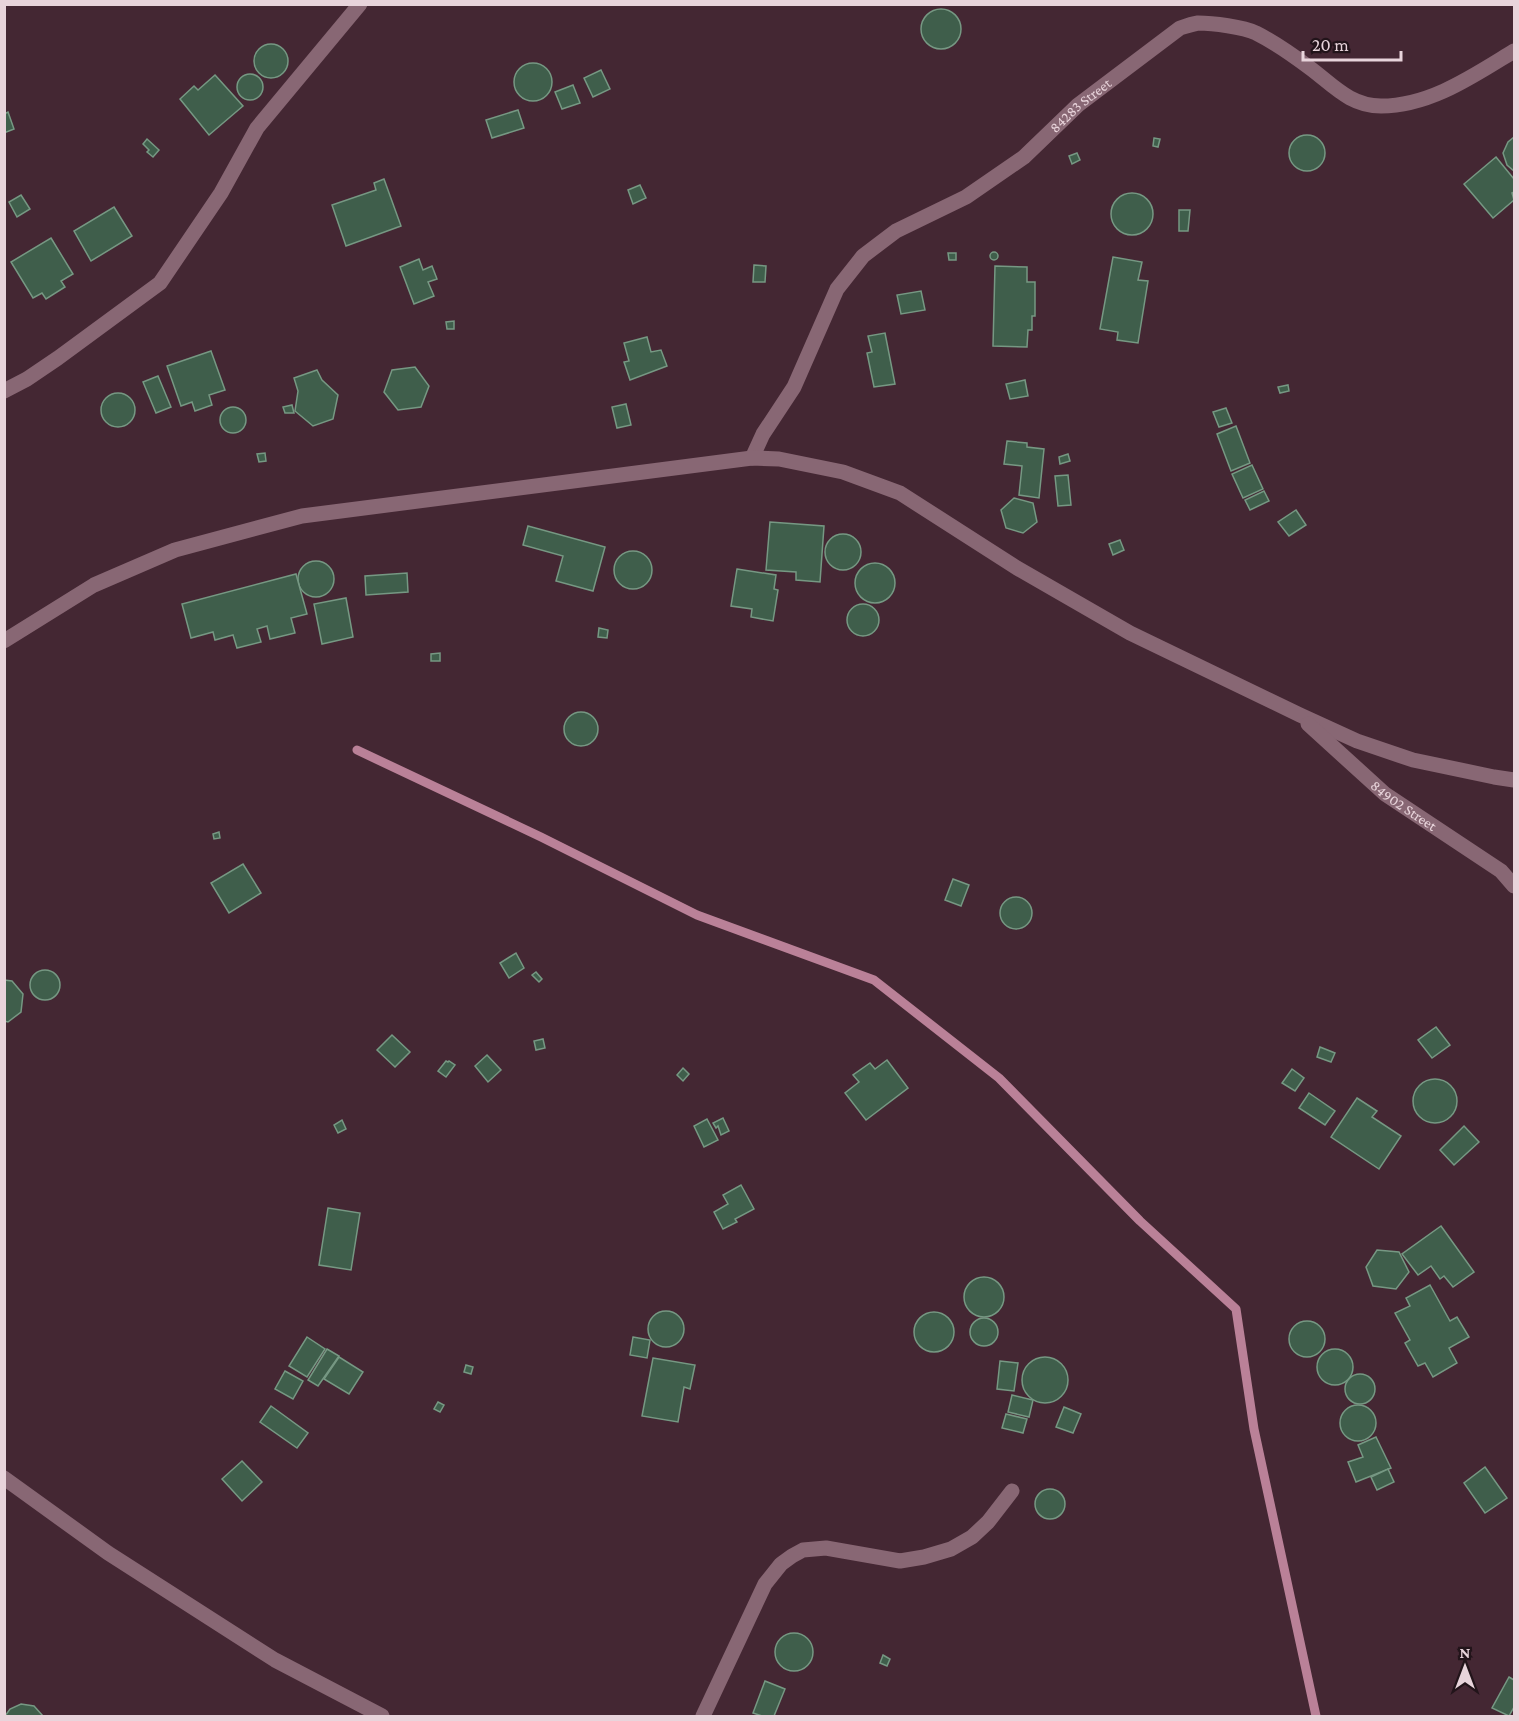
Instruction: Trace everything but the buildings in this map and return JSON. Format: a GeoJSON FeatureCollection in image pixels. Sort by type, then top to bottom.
{"type":"FeatureCollection","features":[{"type":"Feature","properties":{"kind":"street"},"geometry":{"type":"LineString","coordinates":[[4,391],[58,358],[160,283],[220,193],[257,128],[360,4]]}},
{"type":"Feature","properties":{"kind":"street","name":"84283 Street"},"geometry":{"type":"LineString","coordinates":[[752,458],[763,434],[794,387],[837,289],[863,256],[896,231],[966,196],[1024,157],[1078,105],[1180,28],[1196,23],[1215,24],[1254,32],[1309,67],[1341,94],[1359,103],[1380,106],[1408,103],[1454,87],[1515,51]]}},
{"type":"Feature","properties":{"kind":"street"},"geometry":{"type":"LineString","coordinates":[[4,641],[94,585],[175,550],[302,516],[752,458],[779,459],[843,472],[900,493],[1017,568],[1130,633],[1300,716],[1357,741],[1413,760],[1515,780]]}},
{"type":"Feature","properties":{"kind":"street","name":"84902 Street"},"geometry":{"type":"LineString","coordinates":[[1300,716],[1385,794],[1501,871],[1515,886]]}},
{"type":"Feature","properties":{"kind":"street"},"geometry":{"type":"LineString","coordinates":[[4,1478],[108,1552],[275,1660],[382,1716]]}},
{"type":"Feature","properties":{"kind":"street"},"geometry":{"type":"LineString","coordinates":[[703,1716],[765,1584],[792,1556],[803,1550],[826,1548],[900,1561],[924,1557],[951,1549],[972,1537],[988,1522],[1012,1491]]}},
{"type":"Feature","properties":{"kind":"waterway"},"geometry":{"type":"LineString","coordinates":[[357,750],[541,837],[697,915],[874,980],[999,1078],[1140,1221],[1236,1309],[1254,1429],[1316,1716]]}}]}
